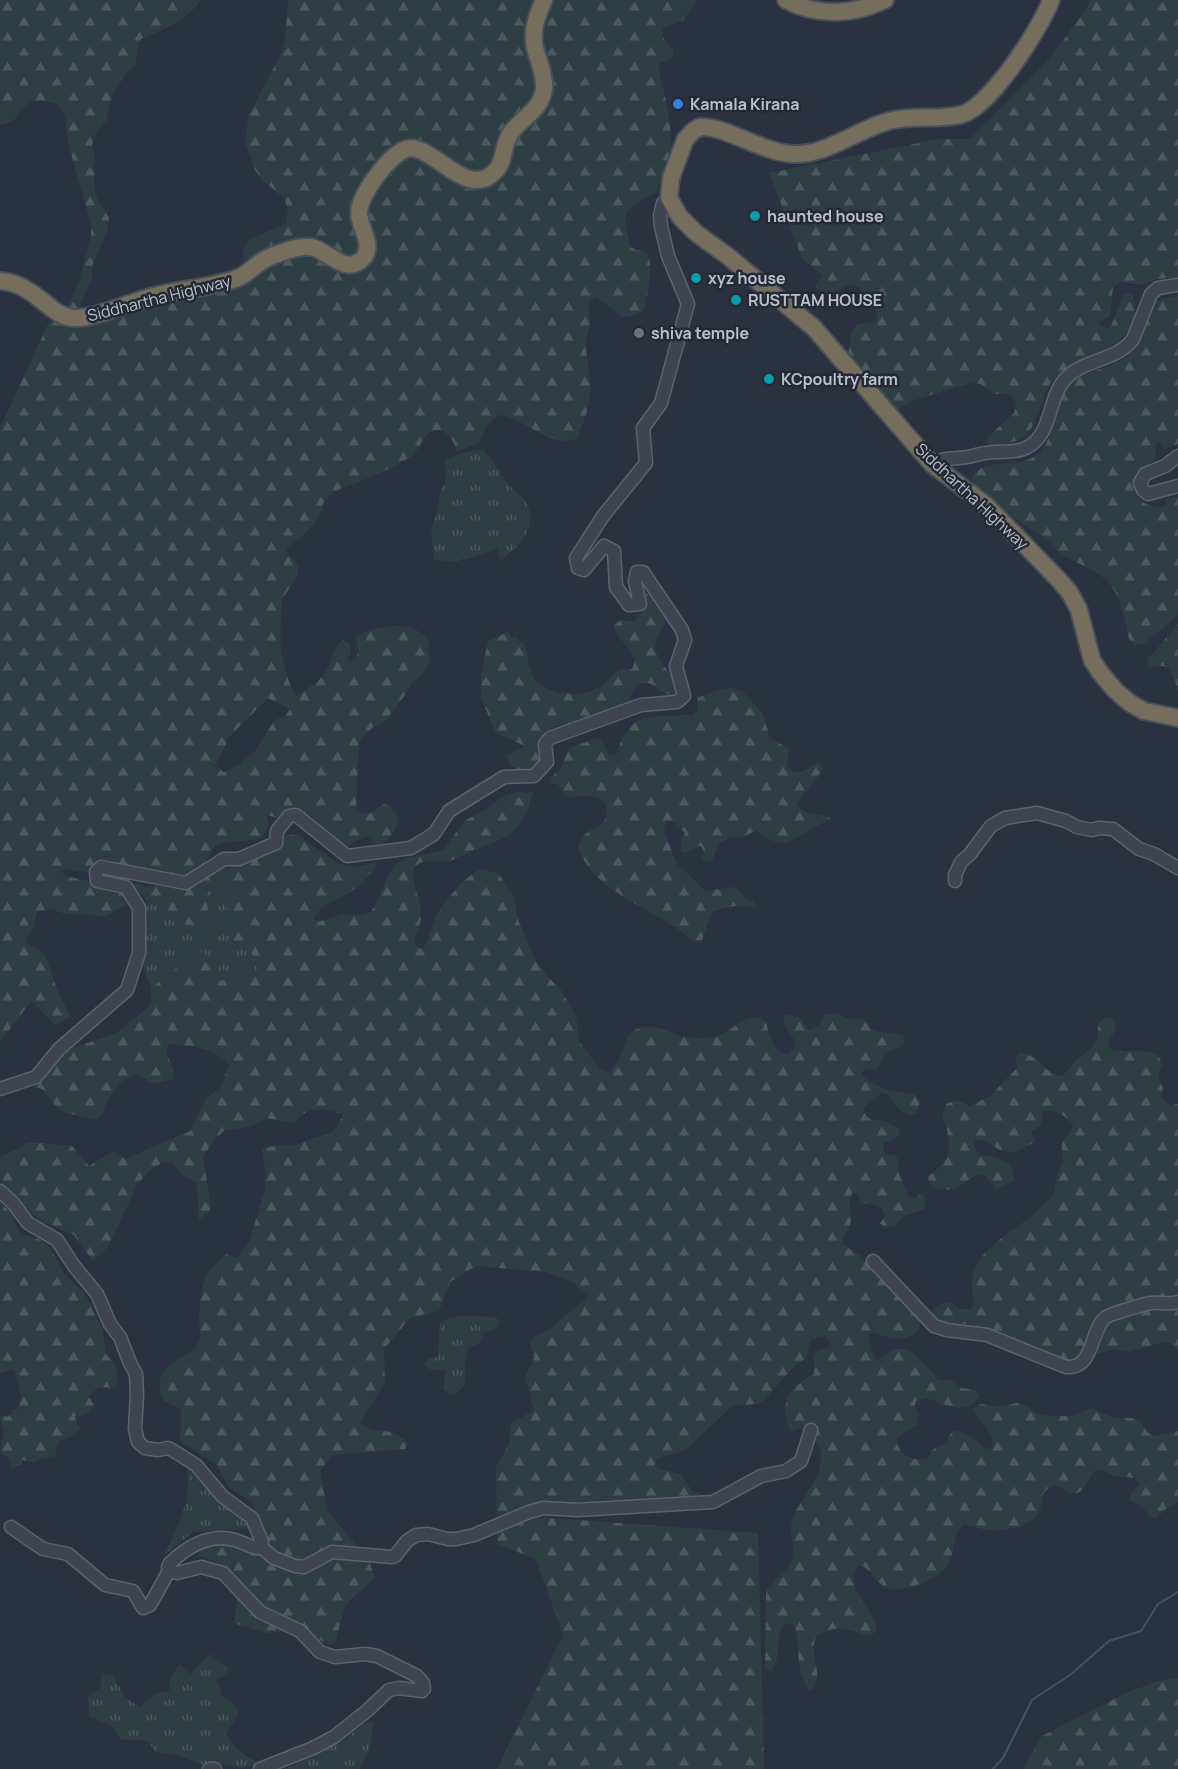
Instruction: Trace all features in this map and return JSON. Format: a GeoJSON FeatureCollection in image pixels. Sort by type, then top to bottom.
{"type":"FeatureCollection","features":[{"type":"Feature","properties":{"kind":"highway","name":"Siddhartha Highway"},"geometry":{"type":"LineString","coordinates":[[0,281],[27,288],[64,316],[83,318],[157,295],[173,294],[233,279],[247,273],[263,259],[304,247],[318,249],[340,263],[351,264],[358,261],[363,258],[367,250],[359,213],[363,199],[377,176],[400,152],[410,148],[422,150],[445,168],[470,178],[487,177],[498,168],[509,136],[536,108],[543,94],[543,76],[534,40],[535,26],[544,0]]}},
{"type":"Feature","properties":{"kind":"highway"},"geometry":{"type":"LineString","coordinates":[[786,0],[810,10],[834,13],[859,9],[885,0]]}},
{"type":"Feature","properties":{"kind":"highway"},"geometry":{"type":"LineString","coordinates":[[669,198],[671,178],[681,147],[690,134],[700,127],[719,130],[771,151],[800,154],[819,150],[886,122],[915,117],[951,116],[966,112],[980,103],[1017,59],[1036,31],[1051,0]]}},
{"type":"Feature","properties":{"kind":"highway","name":"Siddhartha Highway"},"geometry":{"type":"LineString","coordinates":[[669,198],[680,217],[696,233],[729,257],[814,328],[932,464],[987,506],[1067,589],[1079,610],[1092,660],[1114,690],[1144,711],[1178,718]]}},
{"type":"Feature","properties":{"kind":"street"},"geometry":{"type":"LineString","coordinates":[[0,1089],[36,1077],[59,1049],[127,990],[139,953],[139,908],[126,887],[97,881],[96,872],[101,867],[186,883],[224,859],[238,859],[276,843],[277,831],[289,816],[296,815],[347,856],[411,849],[434,834],[449,811],[504,777],[534,776],[547,762],[545,744],[550,738],[641,705],[677,702],[684,696],[676,666],[684,640],[682,630],[643,572],[636,572],[635,581],[640,604],[629,604],[616,587],[614,550],[604,546],[584,570],[578,568],[576,558],[603,516],[646,462],[643,428],[661,403],[688,304],[668,256],[661,226],[660,215],[663,203],[669,198]]}},
{"type":"Feature","properties":{"kind":"street"},"geometry":{"type":"LineString","coordinates":[[932,464],[946,458],[1018,451],[1032,445],[1043,430],[1055,396],[1065,379],[1074,372],[1128,345],[1151,294],[1158,288],[1178,285]]}},
{"type":"Feature","properties":{"kind":"street"},"geometry":{"type":"LineString","coordinates":[[1178,456],[1165,466],[1145,474],[1140,483],[1144,492],[1148,494],[1178,486]]}},
{"type":"Feature","properties":{"kind":"street"},"geometry":{"type":"LineString","coordinates":[[955,881],[955,874],[961,862],[991,826],[1005,818],[1037,813],[1066,821],[1077,827],[1092,830],[1113,829],[1139,849],[1178,868]]}},
{"type":"Feature","properties":{"kind":"street"},"geometry":{"type":"LineString","coordinates":[[0,1191],[13,1203],[28,1223],[57,1240],[74,1266],[97,1294],[110,1324],[120,1337],[136,1374],[135,1429],[138,1442],[145,1448],[158,1450],[168,1448],[196,1465],[223,1497],[252,1518],[261,1537],[260,1546]]}},
{"type":"Feature","properties":{"kind":"street"},"geometry":{"type":"LineString","coordinates":[[873,1261],[934,1326],[987,1335],[1063,1367],[1074,1367],[1084,1360],[1102,1323],[1109,1316],[1148,1304],[1178,1302]]}},
{"type":"Feature","properties":{"kind":"street"},"geometry":{"type":"LineString","coordinates":[[260,1546],[274,1558],[304,1567],[332,1552],[392,1557],[416,1535],[428,1534],[456,1539],[474,1535],[543,1508],[577,1510],[713,1502],[761,1476],[786,1472],[797,1464],[801,1461],[811,1430]]}},
{"type":"Feature","properties":{"kind":"street"},"geometry":{"type":"LineString","coordinates":[[11,1527],[43,1549],[68,1554],[105,1585],[133,1591],[143,1608],[150,1605],[169,1571],[168,1566],[191,1546],[203,1541],[229,1539],[254,1548],[260,1546]]}},
{"type":"Feature","properties":{"kind":"street"},"geometry":{"type":"LineString","coordinates":[[169,1571],[177,1573],[201,1567],[224,1573],[260,1612],[300,1630],[320,1652],[335,1656],[364,1654],[377,1656],[410,1672],[420,1678],[424,1684],[422,1691],[399,1688],[389,1690],[334,1737],[260,1769]]}},
{"type":"Feature","properties":{"kind":"street"},"geometry":{"type":"LineString","coordinates":[[209,1769],[214,1769]]}},
{"type":"Feature","properties":{"kind":"green space"},"geometry":{"type":"Polygon","coordinates":[[[0,0],[201,0],[182,19],[141,39],[136,65],[126,73],[118,85],[112,96],[106,121],[96,132],[92,145],[95,157],[94,183],[96,196],[109,218],[107,231],[93,264],[92,278],[81,303],[80,312],[216,280],[244,267],[243,251],[249,240],[286,223],[288,209],[283,197],[262,180],[254,168],[245,141],[249,114],[281,54],[285,41],[288,0],[698,0],[682,21],[663,28],[664,38],[674,51],[672,58],[658,64],[671,130],[671,156],[668,167],[657,192],[631,207],[625,217],[631,247],[643,250],[649,257],[650,277],[646,302],[641,312],[625,317],[596,297],[589,304],[590,323],[586,343],[590,396],[587,412],[577,438],[568,441],[558,440],[518,421],[499,415],[488,424],[478,443],[456,452],[453,441],[447,434],[441,430],[433,431],[412,456],[328,496],[316,522],[286,549],[297,565],[298,573],[282,601],[281,649],[289,681],[297,696],[321,678],[339,643],[343,640],[350,644],[348,659],[350,662],[359,651],[355,637],[373,629],[394,626],[414,629],[430,642],[428,652],[431,661],[421,676],[412,682],[386,720],[372,728],[359,741],[356,809],[369,814],[384,804],[390,806],[399,818],[391,836],[380,844],[366,836],[347,847],[328,836],[310,815],[297,813],[278,818],[266,815],[269,826],[261,838],[215,846],[202,867],[184,876],[103,862],[88,872],[64,869],[62,872],[65,876],[111,888],[126,897],[129,903],[104,917],[65,914],[51,909],[37,912],[32,931],[25,939],[26,943],[45,954],[70,1017],[55,1025],[31,1001],[0,1042],[0,428],[47,326],[69,304],[78,285],[91,237],[91,224],[68,143],[65,116],[59,105],[44,101],[33,102],[23,108],[14,120],[0,125],[0,0]],[[268,698],[230,736],[215,766],[224,772],[239,764],[256,750],[274,721],[286,715],[290,709],[268,698]]]}},
{"type":"Feature","properties":{"kind":"green space"},"geometry":{"type":"Polygon","coordinates":[[[1089,0],[1178,0],[1178,277],[1158,279],[1141,285],[1122,282],[1113,287],[1110,316],[1099,322],[1100,326],[1107,328],[1111,326],[1123,296],[1131,293],[1135,306],[1134,315],[1122,338],[1102,351],[1067,368],[1057,376],[1049,386],[1031,429],[1023,437],[1011,443],[993,446],[988,443],[987,438],[1014,413],[1016,405],[1012,396],[993,394],[981,384],[972,383],[911,401],[894,412],[848,357],[851,332],[858,324],[875,322],[878,315],[864,293],[855,285],[843,286],[838,297],[831,299],[815,287],[823,276],[802,258],[769,173],[939,139],[970,139],[1050,58],[1088,7],[1089,0]]]}},
{"type":"Feature","properties":{"kind":"green space"},"geometry":{"type":"Polygon","coordinates":[[[1178,296],[1178,444],[1164,449],[1160,441],[1156,444],[1155,459],[1136,474],[1132,485],[1140,500],[1148,505],[1165,507],[1167,498],[1178,497],[1178,615],[1145,643],[1135,645],[1129,639],[1123,612],[1107,581],[1063,555],[1045,538],[992,503],[976,487],[972,478],[984,467],[1030,459],[1038,454],[1048,440],[1062,394],[1067,387],[1080,377],[1116,363],[1131,353],[1157,300],[1178,296]]]}},
{"type":"Feature","properties":{"kind":"green space"},"geometry":{"type":"Polygon","coordinates":[[[483,449],[513,490],[528,506],[530,524],[527,532],[515,548],[500,561],[498,548],[459,560],[434,560],[431,530],[446,478],[445,460],[462,453],[483,449]]]}},
{"type":"Feature","properties":{"kind":"green space"},"geometry":{"type":"Polygon","coordinates":[[[641,585],[667,620],[657,637],[655,648],[674,681],[677,696],[668,695],[651,684],[640,683],[633,690],[626,706],[576,724],[555,726],[547,733],[542,743],[542,761],[537,771],[522,773],[511,766],[506,756],[525,746],[496,733],[481,698],[481,674],[488,641],[508,632],[512,639],[515,637],[523,643],[532,674],[536,681],[544,687],[573,694],[593,691],[616,672],[632,669],[634,657],[614,626],[619,621],[634,621],[644,610],[645,603],[641,585]]]}},
{"type":"Feature","properties":{"kind":"green space"},"geometry":{"type":"Polygon","coordinates":[[[1178,624],[1178,691],[1170,668],[1149,667],[1147,660],[1178,624]]]}},
{"type":"Feature","properties":{"kind":"green space"},"geometry":{"type":"Polygon","coordinates":[[[731,688],[742,691],[762,712],[770,738],[789,749],[788,769],[803,772],[818,762],[823,767],[797,805],[808,813],[831,818],[787,843],[773,841],[755,831],[743,837],[729,838],[718,844],[712,861],[708,862],[702,859],[704,852],[701,846],[683,853],[681,840],[685,833],[672,821],[666,821],[664,831],[677,865],[705,891],[735,887],[746,899],[754,901],[756,907],[734,906],[714,911],[702,940],[693,941],[612,889],[586,864],[578,847],[586,834],[603,822],[607,812],[606,803],[594,796],[568,796],[558,784],[551,784],[550,780],[560,770],[569,748],[598,738],[609,755],[617,754],[622,739],[636,722],[645,718],[693,715],[698,709],[697,698],[720,689],[731,688]]]}},
{"type":"Feature","properties":{"kind":"green space"},"geometry":{"type":"Polygon","coordinates":[[[533,793],[522,821],[509,834],[450,861],[426,861],[414,868],[413,875],[421,916],[415,945],[421,949],[424,947],[442,907],[468,877],[482,869],[499,874],[512,892],[519,922],[535,959],[546,975],[561,990],[576,1016],[579,1041],[599,1068],[608,1073],[619,1060],[627,1039],[632,1033],[647,1027],[685,1037],[706,1038],[720,1035],[746,1019],[759,1018],[766,1022],[775,1046],[787,1055],[793,1049],[795,1041],[784,1025],[784,1017],[788,1015],[799,1017],[810,1031],[819,1025],[824,1015],[836,1013],[846,1018],[864,1019],[872,1030],[903,1035],[905,1042],[902,1047],[889,1052],[877,1068],[863,1071],[862,1074],[878,1086],[914,1094],[920,1102],[917,1112],[911,1116],[903,1112],[888,1094],[881,1093],[864,1107],[864,1112],[871,1119],[886,1122],[899,1129],[899,1136],[884,1143],[883,1149],[886,1155],[894,1155],[898,1159],[899,1174],[908,1195],[914,1198],[920,1194],[924,1195],[926,1204],[923,1210],[904,1216],[895,1226],[885,1228],[880,1223],[885,1217],[882,1209],[876,1205],[862,1203],[858,1194],[853,1192],[850,1203],[851,1221],[843,1244],[861,1256],[889,1287],[918,1312],[920,1328],[910,1336],[898,1339],[874,1332],[868,1335],[874,1358],[878,1360],[894,1349],[905,1349],[913,1353],[939,1380],[950,1380],[961,1388],[975,1390],[979,1395],[975,1402],[963,1408],[948,1406],[927,1398],[916,1401],[915,1405],[919,1415],[917,1425],[897,1438],[900,1449],[906,1456],[927,1459],[951,1433],[957,1431],[966,1434],[986,1449],[993,1448],[992,1436],[974,1412],[974,1408],[981,1404],[999,1407],[1020,1402],[1038,1414],[1049,1416],[1074,1416],[1090,1408],[1115,1418],[1135,1418],[1141,1422],[1147,1432],[1154,1436],[1178,1431],[1178,1502],[1156,1518],[1150,1517],[1142,1506],[1130,1500],[1130,1496],[1139,1484],[1135,1478],[1115,1476],[1102,1470],[1096,1470],[1084,1488],[1077,1493],[1055,1485],[1049,1488],[1044,1494],[1039,1512],[1023,1525],[993,1530],[964,1525],[957,1533],[951,1558],[945,1569],[924,1583],[907,1588],[886,1588],[868,1570],[859,1565],[854,1574],[854,1583],[876,1624],[876,1632],[867,1636],[854,1631],[837,1629],[817,1635],[814,1649],[817,1677],[813,1689],[809,1690],[801,1673],[796,1631],[793,1624],[786,1623],[782,1628],[774,1667],[770,1672],[765,1668],[766,1590],[791,1562],[793,1557],[792,1520],[819,1470],[820,1450],[814,1440],[799,1428],[791,1432],[785,1413],[792,1391],[814,1374],[814,1355],[819,1350],[828,1348],[831,1343],[826,1336],[817,1337],[810,1342],[806,1358],[793,1368],[763,1401],[758,1404],[733,1405],[686,1450],[656,1461],[657,1468],[681,1474],[692,1491],[700,1495],[698,1501],[610,1500],[569,1504],[550,1500],[508,1515],[758,1533],[764,1769],[497,1769],[563,1635],[536,1559],[497,1544],[496,1467],[509,1444],[511,1424],[534,1410],[525,1377],[534,1358],[530,1344],[532,1338],[548,1330],[588,1297],[573,1282],[546,1272],[476,1266],[450,1282],[439,1311],[410,1318],[384,1349],[385,1383],[360,1422],[371,1430],[392,1432],[408,1442],[405,1449],[332,1455],[320,1471],[328,1512],[368,1559],[375,1577],[345,1605],[336,1640],[330,1645],[300,1630],[265,1633],[234,1623],[240,1579],[226,1566],[198,1555],[201,1549],[235,1543],[294,1572],[272,1548],[251,1501],[228,1487],[216,1464],[180,1441],[180,1408],[163,1399],[160,1387],[164,1371],[194,1348],[199,1341],[201,1294],[208,1273],[227,1253],[236,1258],[249,1243],[265,1189],[266,1175],[262,1148],[297,1145],[326,1135],[336,1127],[343,1114],[311,1110],[295,1123],[265,1118],[250,1127],[225,1130],[215,1139],[203,1156],[211,1209],[199,1220],[197,1183],[181,1174],[173,1163],[163,1162],[138,1183],[108,1247],[93,1261],[74,1235],[38,1219],[0,1182],[0,1157],[28,1142],[72,1146],[89,1166],[114,1151],[125,1159],[190,1131],[206,1098],[221,1087],[229,1065],[217,1054],[209,1051],[169,1044],[166,1052],[174,1070],[173,1079],[153,1084],[136,1073],[130,1076],[110,1095],[102,1115],[93,1120],[60,1111],[42,1089],[30,1086],[60,1056],[72,1048],[115,1034],[151,1005],[151,988],[199,951],[214,959],[219,968],[215,982],[256,976],[256,962],[252,954],[231,942],[227,928],[227,885],[221,883],[205,894],[211,925],[206,929],[183,924],[161,907],[146,900],[140,892],[105,874],[111,873],[145,887],[159,885],[177,888],[196,887],[216,870],[234,867],[270,852],[285,836],[295,834],[341,864],[355,867],[375,862],[377,865],[360,884],[326,905],[313,918],[318,922],[342,914],[360,915],[371,912],[389,874],[400,862],[407,858],[444,850],[464,821],[485,810],[507,794],[533,793]]]}},
{"type":"Feature","properties":{"kind":"green space"},"geometry":{"type":"Polygon","coordinates":[[[221,883],[227,885],[227,928],[251,952],[258,963],[256,977],[237,977],[215,982],[199,951],[151,988],[144,969],[146,900],[161,907],[183,924],[211,925],[205,894],[221,883]]]}},
{"type":"Feature","properties":{"kind":"green space"},"geometry":{"type":"Polygon","coordinates":[[[1106,1017],[1113,1019],[1115,1026],[1115,1031],[1108,1043],[1110,1049],[1147,1052],[1159,1056],[1162,1066],[1158,1075],[1163,1088],[1161,1098],[1169,1105],[1178,1104],[1178,1350],[1170,1343],[1163,1342],[1130,1352],[1113,1349],[1100,1353],[1093,1350],[1105,1311],[1081,1359],[1072,1364],[977,1327],[943,1322],[931,1315],[934,1308],[940,1304],[951,1302],[959,1309],[971,1309],[975,1303],[972,1283],[976,1267],[997,1241],[1041,1208],[1052,1195],[1063,1161],[1062,1142],[1073,1124],[1059,1113],[1043,1111],[1041,1124],[1031,1132],[1035,1142],[1014,1153],[1000,1150],[982,1139],[975,1140],[974,1146],[980,1155],[999,1158],[1009,1164],[1012,1169],[1013,1181],[996,1189],[985,1175],[973,1177],[959,1186],[946,1190],[931,1185],[928,1177],[941,1166],[948,1156],[949,1138],[942,1115],[946,1104],[956,1100],[970,1106],[990,1096],[1017,1068],[1016,1057],[1019,1053],[1033,1057],[1050,1072],[1062,1076],[1096,1042],[1098,1023],[1106,1017]]]}},
{"type":"Feature","properties":{"kind":"green space"},"geometry":{"type":"Polygon","coordinates":[[[0,1202],[10,1212],[18,1229],[24,1235],[39,1239],[49,1246],[64,1273],[83,1292],[91,1304],[102,1329],[106,1354],[116,1367],[118,1381],[114,1388],[99,1387],[88,1396],[94,1405],[86,1414],[75,1416],[77,1425],[81,1426],[72,1435],[61,1440],[57,1445],[55,1456],[39,1459],[35,1463],[22,1460],[20,1465],[12,1469],[8,1457],[0,1453],[4,1432],[0,1419],[2,1416],[8,1417],[13,1410],[18,1409],[21,1396],[14,1369],[0,1373],[0,1202]]]}},
{"type":"Feature","properties":{"kind":"green space"},"geometry":{"type":"Polygon","coordinates":[[[460,1316],[496,1317],[500,1322],[497,1328],[484,1333],[480,1342],[468,1350],[465,1357],[463,1387],[450,1395],[444,1389],[445,1371],[429,1369],[424,1365],[428,1359],[438,1357],[440,1324],[446,1319],[460,1316]]]}},
{"type":"Feature","properties":{"kind":"green space"},"geometry":{"type":"Polygon","coordinates":[[[187,1467],[251,1529],[194,1532],[164,1555],[179,1524],[186,1501],[187,1467]]]}},
{"type":"Feature","properties":{"kind":"green space"},"geometry":{"type":"Polygon","coordinates":[[[211,1654],[228,1667],[227,1674],[216,1679],[222,1696],[231,1701],[239,1713],[226,1733],[240,1751],[261,1764],[242,1768],[220,1764],[201,1764],[177,1755],[155,1752],[148,1741],[120,1739],[113,1727],[89,1716],[88,1697],[100,1688],[103,1673],[113,1675],[125,1697],[139,1707],[157,1693],[169,1691],[170,1681],[179,1664],[190,1674],[211,1654]]]}},
{"type":"Feature","properties":{"kind":"green space"},"geometry":{"type":"Polygon","coordinates":[[[1178,1678],[1178,1769],[1024,1769],[1042,1736],[1128,1692],[1162,1680],[1178,1678]]]}},
{"type":"Feature","properties":{"kind":"green space"},"geometry":{"type":"Polygon","coordinates":[[[374,1721],[369,1751],[359,1769],[285,1769],[346,1739],[363,1724],[374,1721]]]}},
{"type":"Feature","properties":{"kind":"waterway"},"geometry":{"type":"LineString","coordinates":[[993,1769],[1003,1758],[1032,1700],[1070,1675],[1109,1641],[1141,1631],[1158,1604],[1178,1592]]}},
{"type":"Feature","properties":{"kind":"place","name":"Kamala Kirana"},"geometry":{"type":"Point","coordinates":[678,104]}},
{"type":"Feature","properties":{"kind":"place","name":"haunted house"},"geometry":{"type":"Point","coordinates":[755,216]}},
{"type":"Feature","properties":{"kind":"place","name":"xyz house"},"geometry":{"type":"Point","coordinates":[696,278]}},
{"type":"Feature","properties":{"kind":"place","name":"RUSTTAM HOUSE"},"geometry":{"type":"Point","coordinates":[736,300]}},
{"type":"Feature","properties":{"kind":"place","name":"shiva temple"},"geometry":{"type":"Point","coordinates":[639,333]}},
{"type":"Feature","properties":{"kind":"place","name":"KCpoultry farm"},"geometry":{"type":"Point","coordinates":[769,379]}}]}
